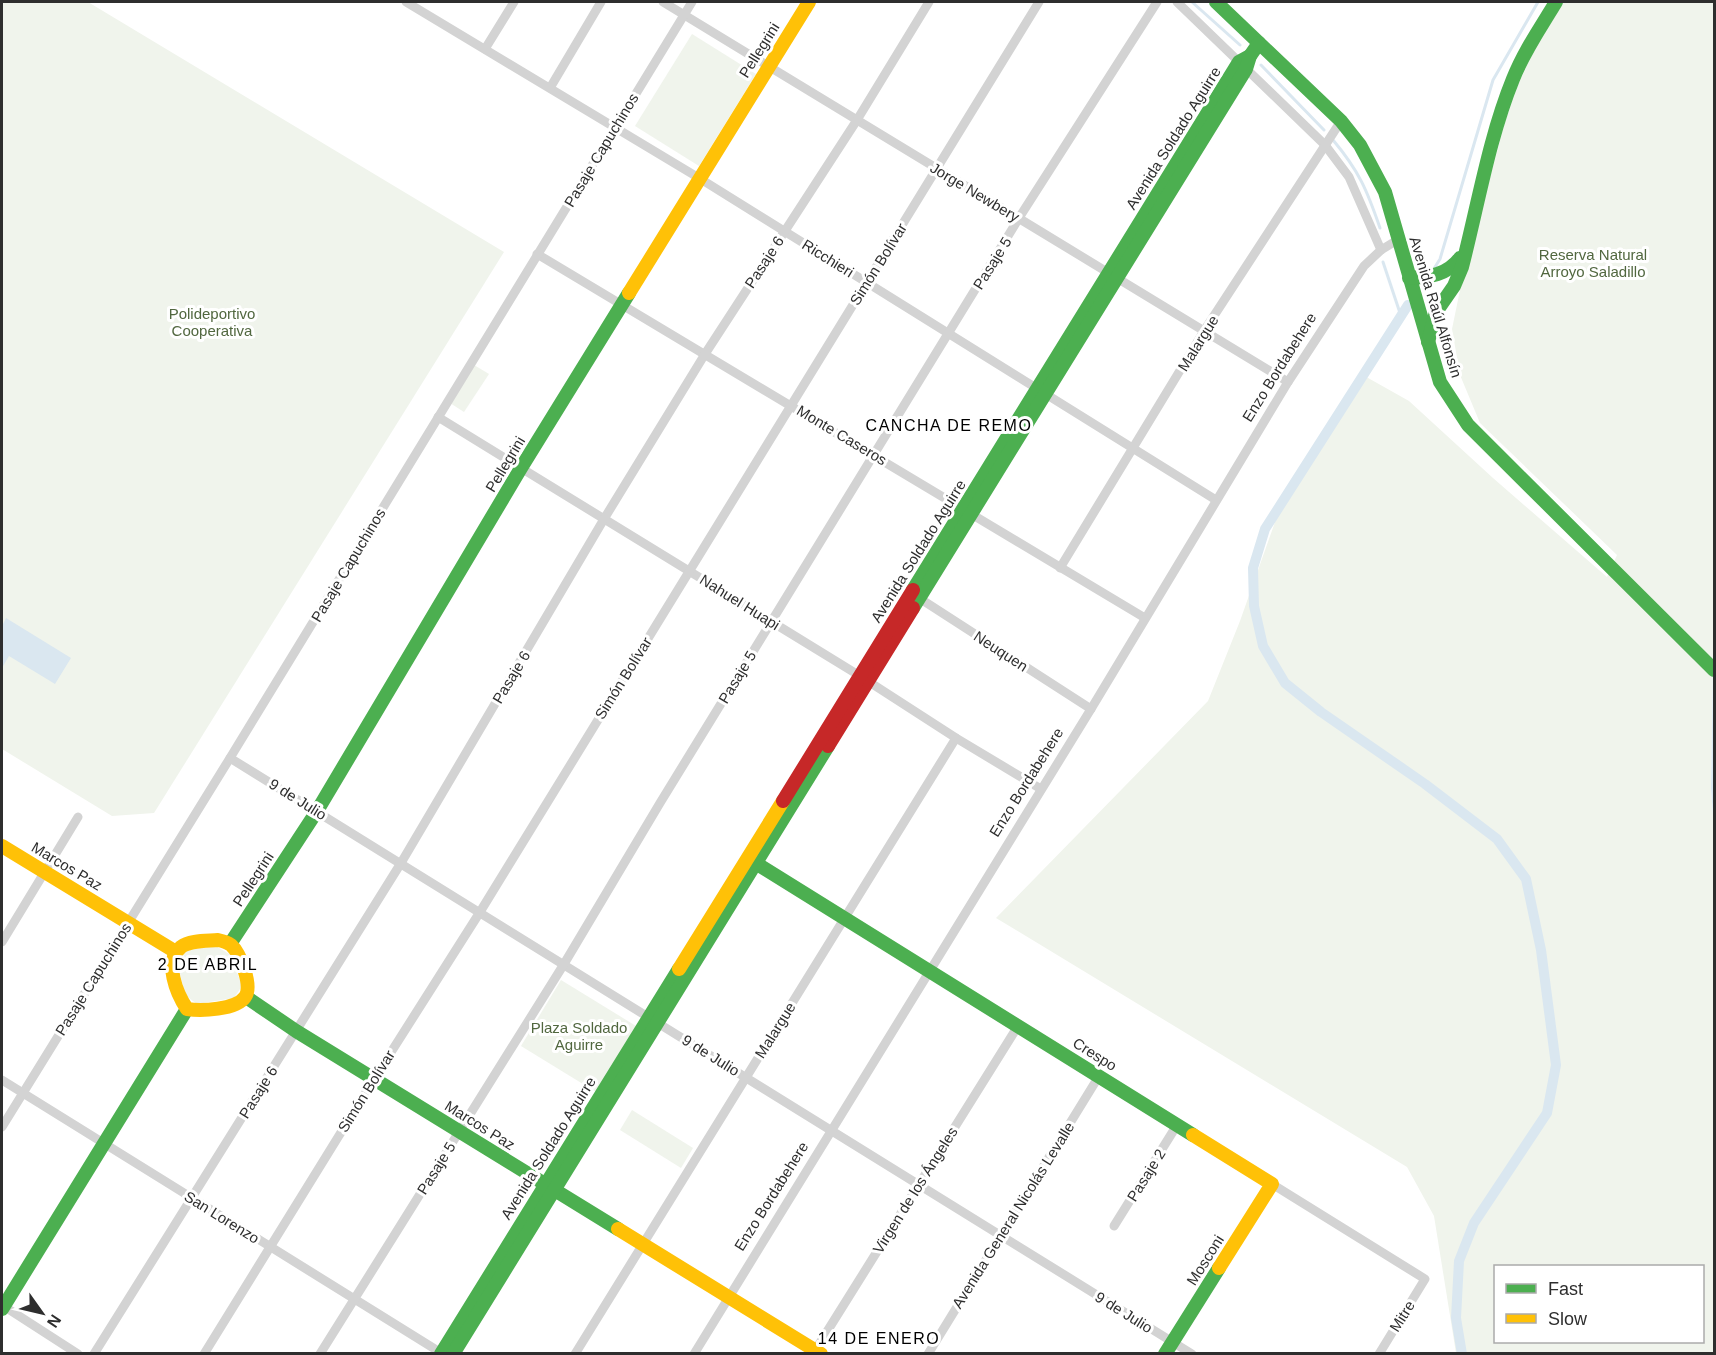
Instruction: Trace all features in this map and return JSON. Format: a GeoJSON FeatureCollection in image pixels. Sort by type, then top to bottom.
{"type":"FeatureCollection","features":[{"type":"Feature","properties":{"kind":"street","name":"Ricchieri"},"geometry":{"type":"LineString","coordinates":[[406,2],[699,178],[1216,500]]}},
{"type":"Feature","properties":{"kind":"street"},"geometry":{"type":"LineString","coordinates":[[485,49],[514,2]]}},
{"type":"Feature","properties":{"kind":"street"},"geometry":{"type":"LineString","coordinates":[[550,88],[601,2]]}},
{"type":"Feature","properties":{"kind":"street","name":"Jorge Newbery"},"geometry":{"type":"LineString","coordinates":[[663,2],[1288,382]]}},
{"type":"Feature","properties":{"kind":"street","name":"Pasaje Capuchinos"},"geometry":{"type":"LineString","coordinates":[[2,1127],[692,2]]}},
{"type":"Feature","properties":{"kind":"street","name":"Pellegrini"},"geometry":{"type":"LineString","coordinates":[[230,944],[317,812],[521,468],[809,2]]}},
{"type":"Feature","properties":{"kind":"street","name":"Pasaje 6"},"geometry":{"type":"LineString","coordinates":[[94,1353],[401,863],[604,519],[705,354],[857,120],[929,2]]}},
{"type":"Feature","properties":{"kind":"street","name":"Simón Bolívar"},"geometry":{"type":"LineString","coordinates":[[204,1353],[480,912],[1040,2]]}},
{"type":"Feature","properties":{"kind":"street","name":"Pasaje 5"},"geometry":{"type":"LineString","coordinates":[[321,1353],[564,964],[1019,218],[1157,2]]}},
{"type":"Feature","properties":{"kind":"street"},"geometry":{"type":"LineString","coordinates":[[1177,2],[1245,62],[1325,145],[1349,177],[1381,250]]}},
{"type":"Feature","properties":{"kind":"street","name":"Avenida Raúl Alfonsín"},"geometry":{"type":"LineString","coordinates":[[1216,2],[1341,121],[1373,166],[1385,192],[1440,382],[1468,425],[1714,670]]}},
{"type":"Feature","properties":{"kind":"street"},"geometry":{"type":"LineString","coordinates":[[1427,343],[1436,312],[1454,286],[1462,267],[1464,251],[1499,120],[1513,78],[1528,47],[1556,2]]}},
{"type":"Feature","properties":{"kind":"street","name":"Avenida Soldado Aguirre"},"geometry":{"type":"LineString","coordinates":[[445,1353],[550,1187],[1245,62],[1259,43]]}},
{"type":"Feature","properties":{"kind":"street","name":"Malargue"},"geometry":{"type":"LineString","coordinates":[[1060,568],[1204,331],[1341,121]]}},
{"type":"Feature","properties":{"kind":"street","name":"Enzo Bordabehere"},"geometry":{"type":"LineString","coordinates":[[694,1353],[1091,709],[1288,382],[1364,266],[1381,250],[1399,239]]}},
{"type":"Feature","properties":{"kind":"street"},"geometry":{"type":"LineString","coordinates":[[1409,278],[1449,271],[1464,251]]}},
{"type":"Feature","properties":{"kind":"street","name":"Monte Caseros"},"geometry":{"type":"LineString","coordinates":[[537,254],[1145,618]]}},
{"type":"Feature","properties":{"kind":"street"},"geometry":{"type":"LineString","coordinates":[[1414,294],[1424,300],[1443,302]]}},
{"type":"Feature","properties":{"kind":"street","name":"Nahuel Huapi"},"geometry":{"type":"LineString","coordinates":[[438,417],[1041,789]]}},
{"type":"Feature","properties":{"kind":"street","name":"Neuquen"},"geometry":{"type":"LineString","coordinates":[[916,595],[1091,709]]}},
{"type":"Feature","properties":{"kind":"street","name":"Malargue"},"geometry":{"type":"LineString","coordinates":[[575,1353],[956,738]]}},
{"type":"Feature","properties":{"kind":"street","name":"9 de Julio"},"geometry":{"type":"LineString","coordinates":[[230,758],[1001,1235],[1169,1348],[1192,1353]]}},
{"type":"Feature","properties":{"kind":"street"},"geometry":{"type":"LineString","coordinates":[[2,942],[78,817]]}},
{"type":"Feature","properties":{"kind":"street","name":"Marcos Paz"},"geometry":{"type":"LineString","coordinates":[[2,846],[176,952]]}},
{"type":"Feature","properties":{"kind":"street","name":"Crespo"},"geometry":{"type":"LineString","coordinates":[[752,860],[1425,1279]]}},
{"type":"Feature","properties":{"kind":"street"},"geometry":{"type":"LineString","coordinates":[[218,940],[230,944],[238,953],[249,987],[246,997],[239,1003],[202,1010],[187,1009],[177,994],[172,962],[176,952],[182,945],[218,940]]}},
{"type":"Feature","properties":{"kind":"street","name":"Marcos Paz"},"geometry":{"type":"LineString","coordinates":[[246,997],[296,1031],[816,1352]]}},
{"type":"Feature","properties":{"kind":"street"},"geometry":{"type":"LineString","coordinates":[[78,1353],[2,1307],[187,1009]]}},
{"type":"Feature","properties":{"kind":"street","name":"Virgen de los Ángeles"},"geometry":{"type":"LineString","coordinates":[[816,1352],[1018,1026]]}},
{"type":"Feature","properties":{"kind":"street","name":"Avenida General Nicolás Levalle"},"geometry":{"type":"LineString","coordinates":[[928,1353],[1099,1076]]}},
{"type":"Feature","properties":{"kind":"street","name":"San Lorenzo"},"geometry":{"type":"LineString","coordinates":[[2,1080],[445,1353]]}},
{"type":"Feature","properties":{"kind":"street","name":"Pasaje 2"},"geometry":{"type":"LineString","coordinates":[[1114,1226],[1177,1125]]}},
{"type":"Feature","properties":{"kind":"street","name":"Mosconi"},"geometry":{"type":"LineString","coordinates":[[1169,1348],[1272,1184]]}},
{"type":"Feature","properties":{"kind":"street","name":"Mitre"},"geometry":{"type":"LineString","coordinates":[[1380,1353],[1425,1279]]}},
{"type":"Feature","properties":{"kind":"green space","name":"Polideportivo Cooperativa"},"geometry":{"type":"Polygon","coordinates":[[[2,2],[88,2],[504,252],[154,813],[112,816],[2,749],[2,2]]]}},
{"type":"Feature","properties":{"kind":"green space","name":"Reserva Natural Arroyo Saladillo"},"geometry":{"type":"Polygon","coordinates":[[[1564,2],[1714,2],[1714,609],[1711,788],[1714,829],[1714,1353],[1456,1353],[1434,1216],[1407,1167],[996,918],[1208,701],[1240,621],[1280,508],[1361,374],[1409,401],[1607,577],[1617,555],[1480,423],[1460,375],[1452,329],[1460,290],[1505,122],[1518,85],[1535,48],[1564,2]]]}},
{"type":"Feature","properties":{"kind":"green space"},"geometry":{"type":"Polygon","coordinates":[[[692,34],[756,74],[699,166],[635,126],[692,34]]]}},
{"type":"Feature","properties":{"kind":"green space"},"geometry":{"type":"Polygon","coordinates":[[[474,365],[489,374],[464,412],[450,403],[474,365]]]}},
{"type":"Feature","properties":{"kind":"green space"},"geometry":{"type":"Polygon","coordinates":[[[214,945],[231,955],[242,986],[234,998],[197,1004],[185,995],[178,965],[186,951],[214,945]]]}},
{"type":"Feature","properties":{"kind":"green space","name":"Plaza Soldado Aguirre"},"geometry":{"type":"Polygon","coordinates":[[[561,980],[636,1026],[596,1092],[521,1046],[561,980]]]}},
{"type":"Feature","properties":{"kind":"green space"},"geometry":{"type":"Polygon","coordinates":[[[632,1110],[693,1148],[681,1168],[620,1130],[632,1110]]]}},
{"type":"Feature","properties":{"kind":"shaded area"},"geometry":{"type":"Polygon","coordinates":[[[1714,609],[1714,829],[1711,788],[1714,609]]]}},
{"type":"Feature","properties":{"kind":"shaded area"},"geometry":{"type":"Polygon","coordinates":[[[6,618],[71,658],[55,684],[9,656],[2,668],[2,626],[6,618]]]}},
{"type":"Feature","properties":{"kind":"waterway"},"geometry":{"type":"LineString","coordinates":[[1192,2],[1240,45]]}},
{"type":"Feature","properties":{"kind":"waterway"},"geometry":{"type":"LineString","coordinates":[[1435,267],[1440,259],[1493,80],[1538,2]]}},
{"type":"Feature","properties":{"kind":"waterway"},"geometry":{"type":"LineString","coordinates":[[1261,65],[1324,130]]}},
{"type":"Feature","properties":{"kind":"waterway"},"geometry":{"type":"LineString","coordinates":[[1333,140],[1361,181],[1380,228]]}},
{"type":"Feature","properties":{"kind":"waterway"},"geometry":{"type":"LineString","coordinates":[[1383,262],[1401,316]]}},
{"type":"Feature","properties":{"kind":"waterway"},"geometry":{"type":"LineString","coordinates":[[1408,305],[1265,529],[1253,568],[1254,606],[1263,646],[1285,683],[1321,712],[1425,784],[1497,839],[1526,879],[1541,950],[1556,1065],[1547,1113],[1474,1223],[1459,1261],[1456,1318],[1462,1354]]}},
{"type":"Feature","properties":{"kind":"traffic: fast"},"geometry":{"type":"LineString","coordinates":[[1216,2],[1341,121],[1360,145],[1385,192],[1440,382],[1468,425],[1714,670]]}},
{"type":"Feature","properties":{"kind":"traffic: fast"},"geometry":{"type":"LineString","coordinates":[[1428,342],[1436,312],[1454,286],[1462,267],[1491,148],[1513,79],[1527,49],[1556,2]]}},
{"type":"Feature","properties":{"kind":"traffic: fast"},"geometry":{"type":"LineString","coordinates":[[913,608],[1246,69],[1250,56],[1259,43]]}},
{"type":"Feature","properties":{"kind":"traffic: fast"},"geometry":{"type":"LineString","coordinates":[[913,590],[1239,62],[1250,56]]}},
{"type":"Feature","properties":{"kind":"traffic: fast"},"geometry":{"type":"LineString","coordinates":[[1409,278],[1444,272],[1460,258]]}},
{"type":"Feature","properties":{"kind":"traffic: fast"},"geometry":{"type":"LineString","coordinates":[[230,944],[317,811],[521,468],[629,293]]}},
{"type":"Feature","properties":{"kind":"traffic: fast"},"geometry":{"type":"LineString","coordinates":[[453,1354],[828,746]]}},
{"type":"Feature","properties":{"kind":"traffic: fast"},"geometry":{"type":"LineString","coordinates":[[749,859],[1193,1135]]}},
{"type":"Feature","properties":{"kind":"traffic: fast"},"geometry":{"type":"LineString","coordinates":[[441,1354],[679,969]]}},
{"type":"Feature","properties":{"kind":"traffic: fast"},"geometry":{"type":"LineString","coordinates":[[246,997],[296,1031],[618,1229]]}},
{"type":"Feature","properties":{"kind":"traffic: fast"},"geometry":{"type":"LineString","coordinates":[[2,1309],[187,1009]]}},
{"type":"Feature","properties":{"kind":"traffic: fast"},"geometry":{"type":"LineString","coordinates":[[1165,1354],[1219,1268]]}},
{"type":"Feature","properties":{"kind":"traffic: slow"},"geometry":{"type":"LineString","coordinates":[[629,293],[809,2]]}},
{"type":"Feature","properties":{"kind":"traffic: slow"},"geometry":{"type":"LineString","coordinates":[[679,969],[783,801]]}},
{"type":"Feature","properties":{"kind":"traffic: slow"},"geometry":{"type":"LineString","coordinates":[[2,846],[176,952]]}},
{"type":"Feature","properties":{"kind":"traffic: slow"},"geometry":{"type":"LineString","coordinates":[[218,940],[235,949],[246,978],[245,997],[234,1005],[226,1007],[209,1010],[187,1009],[179,995],[172,969],[176,953],[189,943],[218,940]]}},
{"type":"Feature","properties":{"kind":"traffic: slow"},"geometry":{"type":"LineString","coordinates":[[1193,1135],[1272,1184],[1219,1268]]}},
{"type":"Feature","properties":{"kind":"traffic: slow"},"geometry":{"type":"LineString","coordinates":[[618,1229],[821,1354]]}},
{"type":"Feature","properties":{"kind":"traffic: jam"},"geometry":{"type":"LineString","coordinates":[[783,801],[913,590]]}},
{"type":"Feature","properties":{"kind":"traffic: jam"},"geometry":{"type":"LineString","coordinates":[[828,746],[913,608]]}},
{"type":"Feature","properties":{"kind":"district","name":"CANCHA DE REMO"},"geometry":{"type":"Point","coordinates":[949,425]}},
{"type":"Feature","properties":{"kind":"district","name":"2 DE ABRIL"},"geometry":{"type":"Point","coordinates":[208,964]}},
{"type":"Feature","properties":{"kind":"district","name":"14 DE ENERO"},"geometry":{"type":"Point","coordinates":[879,1338]}}]}
